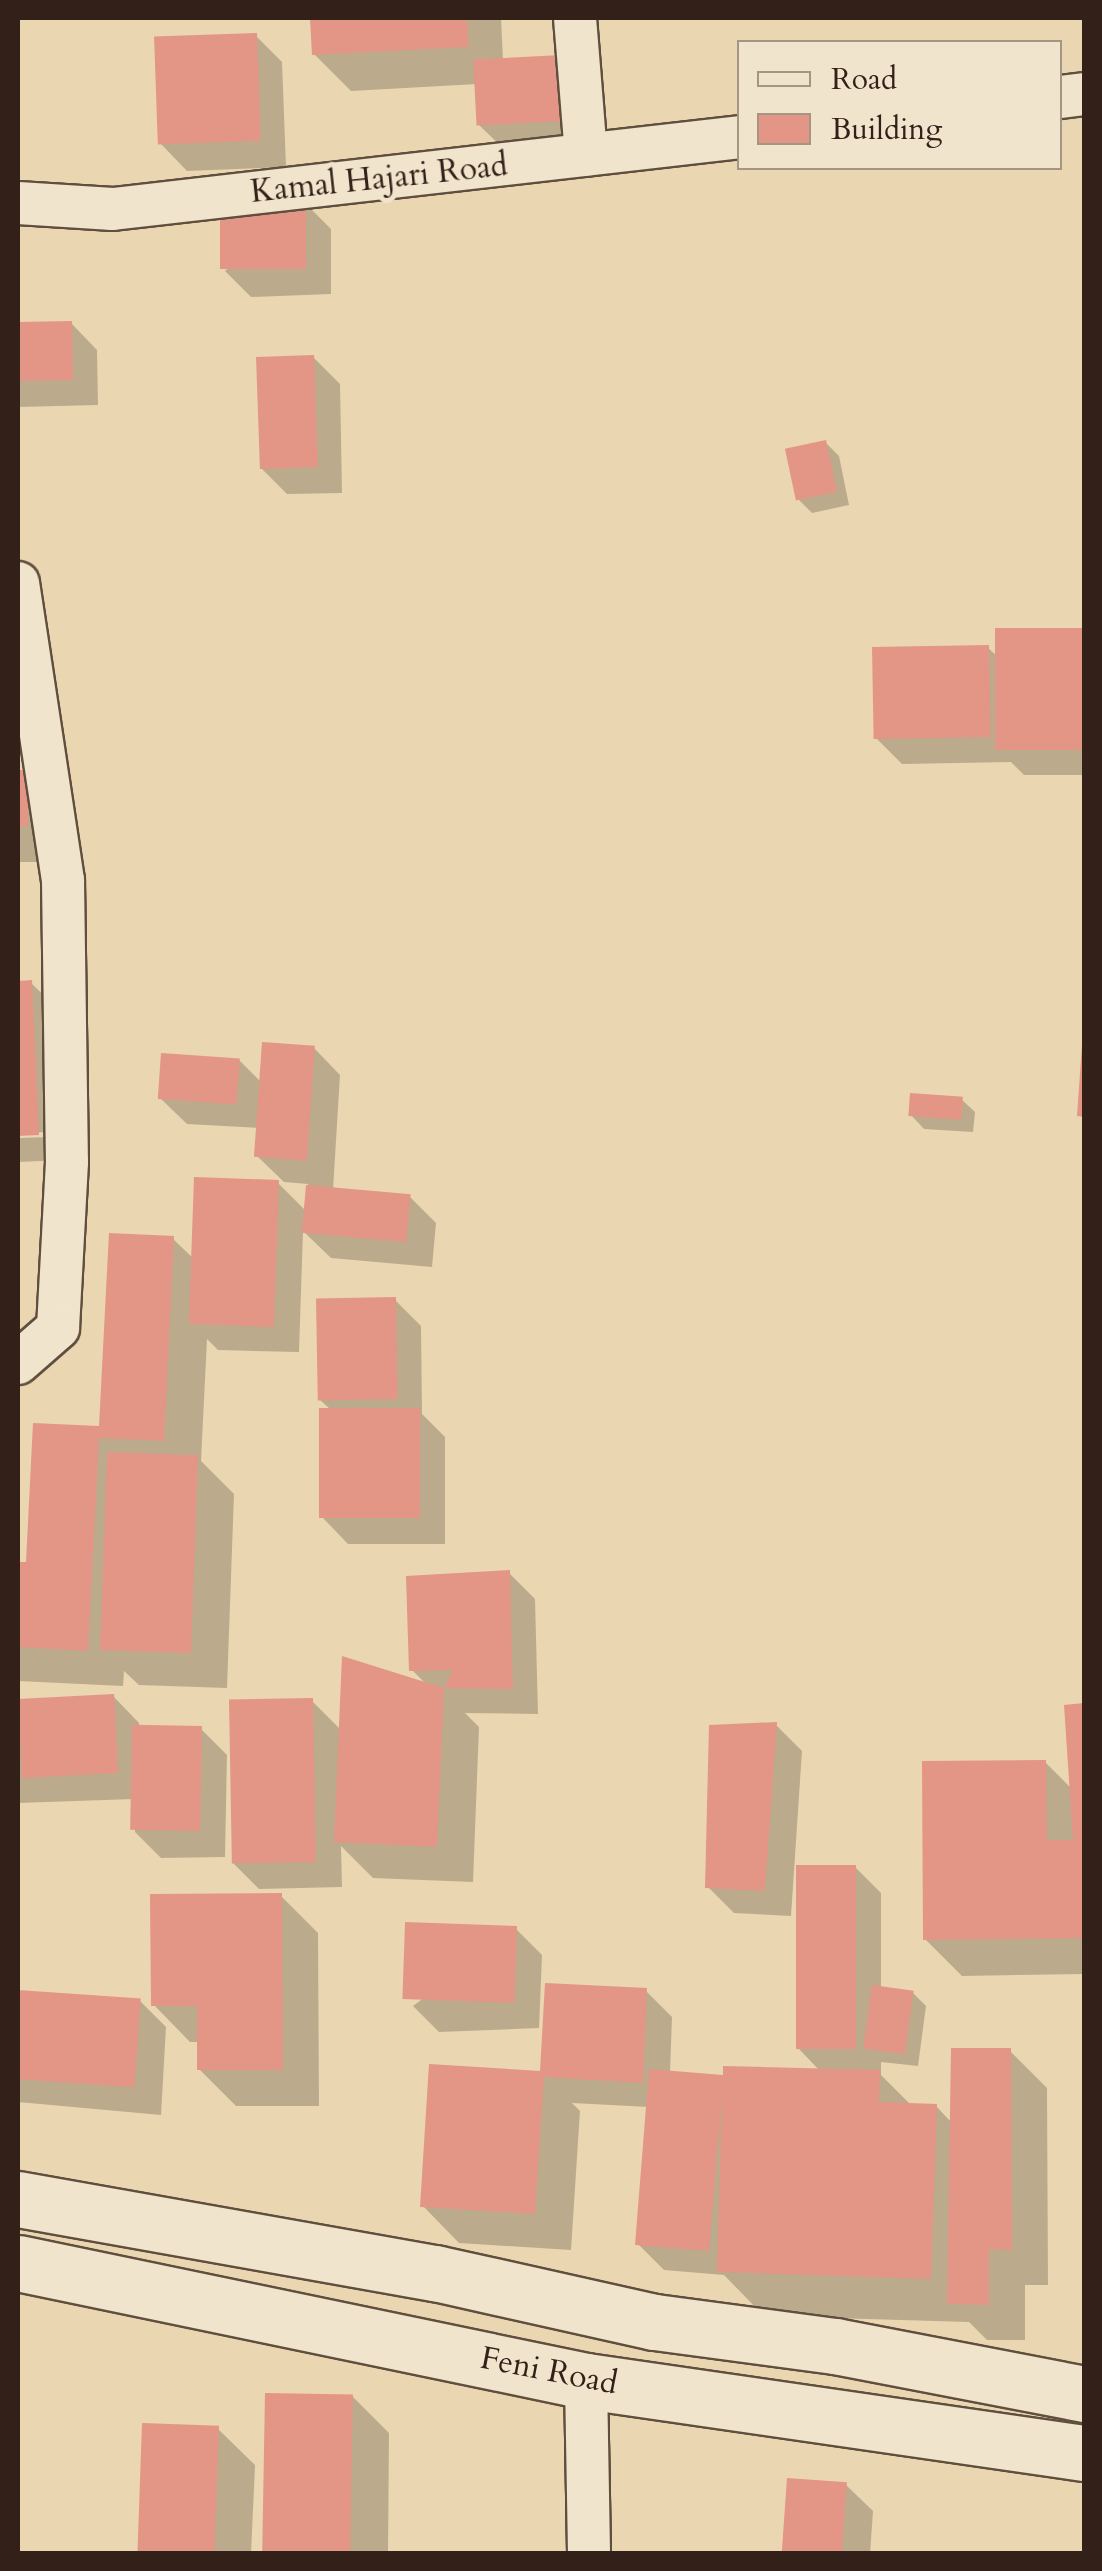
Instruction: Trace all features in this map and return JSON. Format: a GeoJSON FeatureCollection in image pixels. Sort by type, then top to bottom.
{"type":"FeatureCollection","features":[{"type":"Feature","properties":{"kind":"main road"},"geometry":{"type":"LineString","coordinates":[[18,2199],[435,2273],[654,2322],[835,2346],[1084,2394]]}},
{"type":"Feature","properties":{"kind":"main road","name":"Feni Road"},"geometry":{"type":"LineString","coordinates":[[18,2263],[586,2380],[1084,2453]]}},
{"type":"Feature","properties":{"kind":"street"},"geometry":{"type":"LineString","coordinates":[[575,18],[586,155]]}},
{"type":"Feature","properties":{"kind":"street","name":"Kamal Hajari Road"},"geometry":{"type":"LineString","coordinates":[[18,204],[113,209],[737,136]]}},
{"type":"Feature","properties":{"kind":"street"},"geometry":{"type":"LineString","coordinates":[[18,584],[62,880],[67,1162],[58,1328],[18,1363]]}},
{"type":"Feature","properties":{"kind":"street"},"geometry":{"type":"LineString","coordinates":[[586,2380],[589,2554]]}},
{"type":"Feature","properties":{"kind":"building"},"geometry":{"type":"Polygon","coordinates":[[[310,18],[467,18],[469,47],[312,55],[310,18]]]}},
{"type":"Feature","properties":{"kind":"building"},"geometry":{"type":"Polygon","coordinates":[[[257,33],[261,141],[158,145],[154,37],[257,33]]]}},
{"type":"Feature","properties":{"kind":"building"},"geometry":{"type":"Polygon","coordinates":[[[561,55],[564,121],[477,126],[473,60],[561,55]]]}},
{"type":"Feature","properties":{"kind":"building"},"geometry":{"type":"Polygon","coordinates":[[[220,200],[306,200],[306,269],[220,269],[220,200]]]}},
{"type":"Feature","properties":{"kind":"building"},"geometry":{"type":"Polygon","coordinates":[[[72,321],[73,380],[19,381],[18,322],[72,321]]]}},
{"type":"Feature","properties":{"kind":"building"},"geometry":{"type":"Polygon","coordinates":[[[314,355],[318,467],[260,469],[256,357],[314,355]]]}},
{"type":"Feature","properties":{"kind":"building"},"geometry":{"type":"Polygon","coordinates":[[[826,440],[837,492],[796,501],[785,449],[826,440]]]}},
{"type":"Feature","properties":{"kind":"building"},"geometry":{"type":"Polygon","coordinates":[[[995,628],[1084,628],[1084,750],[995,750],[995,628]]]}},
{"type":"Feature","properties":{"kind":"building"},"geometry":{"type":"Polygon","coordinates":[[[989,645],[991,737],[874,739],[872,647],[989,645]]]}},
{"type":"Feature","properties":{"kind":"building"},"geometry":{"type":"Polygon","coordinates":[[[18,770],[28,770],[28,826],[18,826],[18,770]]]}},
{"type":"Feature","properties":{"kind":"building"},"geometry":{"type":"Polygon","coordinates":[[[32,980],[39,1135],[18,1136],[18,981],[32,980]]]}},
{"type":"Feature","properties":{"kind":"building"},"geometry":{"type":"Polygon","coordinates":[[[262,1042],[315,1046],[307,1160],[254,1157],[262,1042]]]}},
{"type":"Feature","properties":{"kind":"building"},"geometry":{"type":"Polygon","coordinates":[[[1084,1045],[1084,1117],[1077,1116],[1084,1045]]]}},
{"type":"Feature","properties":{"kind":"building"},"geometry":{"type":"Polygon","coordinates":[[[161,1053],[240,1059],[237,1104],[158,1099],[161,1053]]]}},
{"type":"Feature","properties":{"kind":"building"},"geometry":{"type":"Polygon","coordinates":[[[910,1093],[963,1097],[961,1120],[908,1116],[910,1093]]]}},
{"type":"Feature","properties":{"kind":"building"},"geometry":{"type":"Polygon","coordinates":[[[194,1177],[279,1180],[274,1327],[189,1324],[194,1177]]]}},
{"type":"Feature","properties":{"kind":"building"},"geometry":{"type":"Polygon","coordinates":[[[306,1185],[411,1194],[406,1242],[302,1233],[306,1185]]]}},
{"type":"Feature","properties":{"kind":"building"},"geometry":{"type":"Polygon","coordinates":[[[109,1233],[174,1236],[164,1441],[99,1438],[88,1651],[18,1647],[18,1562],[26,1562],[33,1423],[99,1426],[109,1233]]]}},
{"type":"Feature","properties":{"kind":"building"},"geometry":{"type":"Polygon","coordinates":[[[396,1297],[398,1399],[318,1400],[316,1298],[396,1297]]]}},
{"type":"Feature","properties":{"kind":"building"},"geometry":{"type":"Polygon","coordinates":[[[319,1408],[420,1408],[420,1518],[319,1518],[319,1408]]]}},
{"type":"Feature","properties":{"kind":"building"},"geometry":{"type":"Polygon","coordinates":[[[107,1452],[198,1455],[191,1653],[100,1650],[107,1452]]]}},
{"type":"Feature","properties":{"kind":"building"},"geometry":{"type":"Polygon","coordinates":[[[510,1570],[513,1689],[444,1688],[453,1670],[409,1671],[406,1576],[510,1570]]]}},
{"type":"Feature","properties":{"kind":"building"},"geometry":{"type":"Polygon","coordinates":[[[342,1656],[444,1688],[437,1847],[334,1842],[342,1656]]]}},
{"type":"Feature","properties":{"kind":"building"},"geometry":{"type":"Polygon","coordinates":[[[114,1694],[118,1773],[22,1778],[18,1699],[114,1694]]]}},
{"type":"Feature","properties":{"kind":"building"},"geometry":{"type":"Polygon","coordinates":[[[313,1698],[316,1862],[232,1863],[229,1699],[313,1698]]]}},
{"type":"Feature","properties":{"kind":"building"},"geometry":{"type":"Polygon","coordinates":[[[1084,1703],[1084,1938],[923,1940],[922,1761],[1046,1760],[1047,1840],[1073,1840],[1064,1705],[1084,1703]]]}},
{"type":"Feature","properties":{"kind":"building"},"geometry":{"type":"Polygon","coordinates":[[[777,1722],[765,1891],[705,1888],[709,1725],[777,1722]]]}},
{"type":"Feature","properties":{"kind":"building"},"geometry":{"type":"Polygon","coordinates":[[[132,1725],[202,1726],[200,1831],[130,1830],[132,1725]]]}},
{"type":"Feature","properties":{"kind":"building"},"geometry":{"type":"Polygon","coordinates":[[[796,1865],[856,1865],[856,2049],[796,2049],[796,1865]]]}},
{"type":"Feature","properties":{"kind":"building"},"geometry":{"type":"Polygon","coordinates":[[[282,1893],[283,2070],[197,2070],[197,2006],[151,2006],[150,1894],[282,1893]]]}},
{"type":"Feature","properties":{"kind":"building"},"geometry":{"type":"Polygon","coordinates":[[[405,1922],[517,1926],[514,2003],[402,1999],[405,1922]]]}},
{"type":"Feature","properties":{"kind":"building"},"geometry":{"type":"Polygon","coordinates":[[[545,1983],[647,1988],[643,2083],[544,2077],[535,2214],[420,2207],[429,2064],[540,2071],[545,1983]]]}},
{"type":"Feature","properties":{"kind":"building"},"geometry":{"type":"Polygon","coordinates":[[[872,1985],[914,1991],[905,2054],[863,2048],[872,1985]]]}},
{"type":"Feature","properties":{"kind":"building"},"geometry":{"type":"Polygon","coordinates":[[[18,1990],[141,1999],[134,2087],[18,2079],[18,1990]]]}},
{"type":"Feature","properties":{"kind":"building"},"geometry":{"type":"Polygon","coordinates":[[[951,2048],[1011,2048],[1012,2250],[989,2249],[989,2305],[947,2304],[951,2048]]]}},
{"type":"Feature","properties":{"kind":"building"},"geometry":{"type":"Polygon","coordinates":[[[723,2066],[880,2070],[879,2102],[937,2104],[931,2279],[717,2272],[722,2096],[709,2251],[635,2245],[649,2069],[723,2075],[723,2066]]]}},
{"type":"Feature","properties":{"kind":"building"},"geometry":{"type":"Polygon","coordinates":[[[265,2393],[353,2395],[350,2554],[262,2554],[265,2393]]]}},
{"type":"Feature","properties":{"kind":"building"},"geometry":{"type":"Polygon","coordinates":[[[142,2423],[219,2426],[214,2554],[137,2554],[142,2423]]]}},
{"type":"Feature","properties":{"kind":"building"},"geometry":{"type":"Polygon","coordinates":[[[787,2478],[847,2482],[842,2554],[782,2554],[787,2478]]]}}]}
